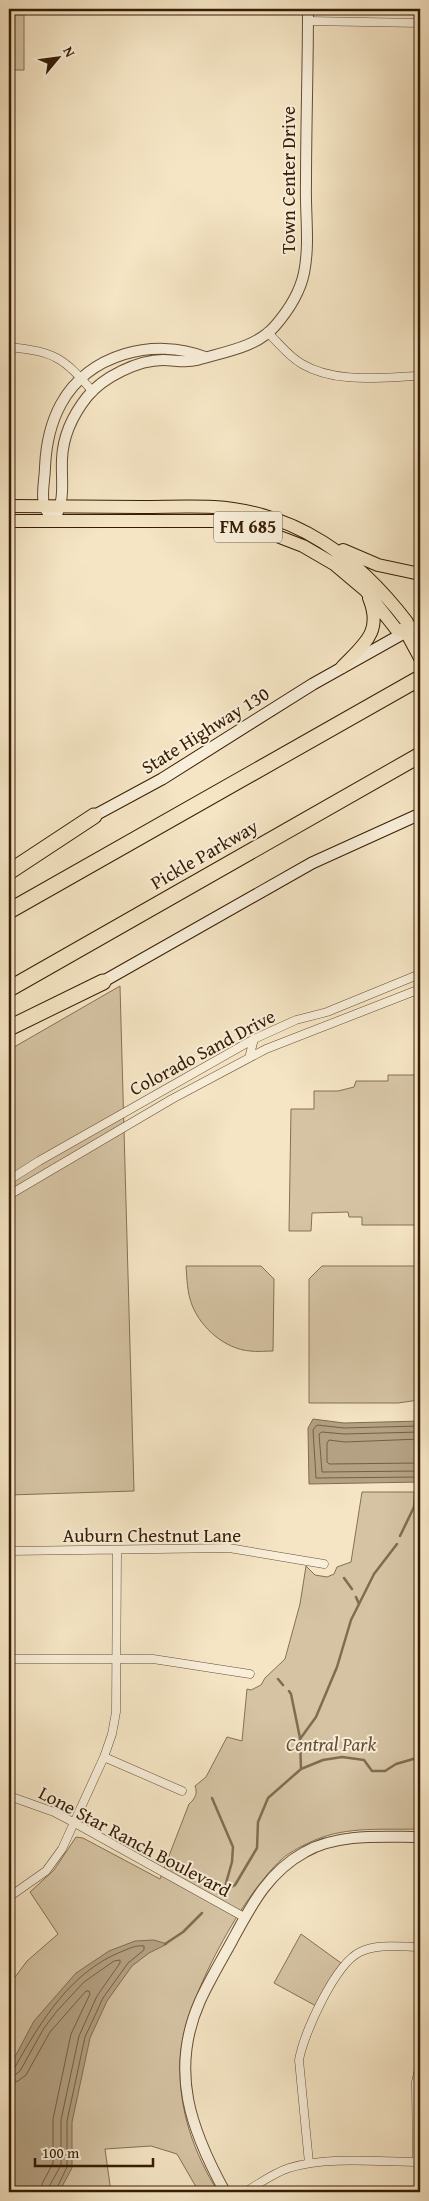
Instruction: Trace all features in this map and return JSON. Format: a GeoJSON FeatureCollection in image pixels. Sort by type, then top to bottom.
{"type":"FeatureCollection","features":[{"type":"Feature","properties":{"kind":"highway"},"geometry":{"type":"LineString","coordinates":[[9,911],[420,678]]}},
{"type":"Feature","properties":{"kind":"highway","name":"Pickle Parkway"},"geometry":{"type":"LineString","coordinates":[[9,989],[420,755]]}},
{"type":"Feature","properties":{"kind":"highway"},"geometry":{"type":"LineString","coordinates":[[9,872],[94,816]]}},
{"type":"Feature","properties":{"kind":"highway"},"geometry":{"type":"LineString","coordinates":[[9,1028],[103,982]]}},
{"type":"Feature","properties":{"kind":"main road","name":"FM 685"},"geometry":{"type":"LineString","coordinates":[[9,506],[225,509],[268,517],[378,565],[420,574]]}},
{"type":"Feature","properties":{"kind":"main road","name":"FM 685"},"geometry":{"type":"LineString","coordinates":[[9,521],[212,521],[264,531],[303,546],[334,564],[366,591],[396,629],[406,632]]}},
{"type":"Feature","properties":{"kind":"main road","name":"FM 685"},"geometry":{"type":"LineString","coordinates":[[327,544],[374,583],[406,622],[406,632],[418,654]]}},
{"type":"Feature","properties":{"kind":"main road"},"geometry":{"type":"LineString","coordinates":[[342,667],[370,638],[374,628],[374,610],[366,591]]}},
{"type":"Feature","properties":{"kind":"main road","name":"State Highway 130"},"geometry":{"type":"LineString","coordinates":[[9,866],[162,778],[342,667],[420,624]]}},
{"type":"Feature","properties":{"kind":"main road"},"geometry":{"type":"LineString","coordinates":[[9,1036],[312,863],[420,814]]}},
{"type":"Feature","properties":{"kind":"street","name":"Town Center Drive"},"geometry":{"type":"LineString","coordinates":[[54,522],[62,506],[62,458],[65,436],[73,416],[93,392],[126,369],[142,362],[164,360],[179,363],[222,354],[245,346],[274,326],[295,298],[304,275],[307,250],[308,9]]}},
{"type":"Feature","properties":{"kind":"street"},"geometry":{"type":"LineString","coordinates":[[308,21],[420,23]]}},
{"type":"Feature","properties":{"kind":"street"},"geometry":{"type":"LineString","coordinates":[[267,332],[288,354],[302,364],[321,372],[346,377],[420,376]]}},
{"type":"Feature","properties":{"kind":"street"},"geometry":{"type":"LineString","coordinates":[[9,347],[50,353],[73,368],[93,392]]}},
{"type":"Feature","properties":{"kind":"street","name":"Town Center Drive"},"geometry":{"type":"LineString","coordinates":[[44,506],[45,460],[53,420],[61,403],[82,379],[118,356],[134,351],[164,348],[192,352],[205,357]]}},
{"type":"Feature","properties":{"kind":"street"},"geometry":{"type":"LineString","coordinates":[[164,348],[164,360]]}},
{"type":"Feature","properties":{"kind":"street"},"geometry":{"type":"LineString","coordinates":[[45,460],[62,458]]}},
{"type":"Feature","properties":{"kind":"street"},"geometry":{"type":"LineString","coordinates":[[44,506],[54,522]]}},
{"type":"Feature","properties":{"kind":"street","name":"Colorado Sand Drive"},"geometry":{"type":"LineString","coordinates":[[9,1180],[39,1161],[254,1039],[296,1020],[327,1012],[420,974]]}},
{"type":"Feature","properties":{"kind":"street","name":"Colorado Sand Drive"},"geometry":{"type":"LineString","coordinates":[[9,1195],[172,1099],[249,1058],[297,1036],[336,1024],[420,989]]}},
{"type":"Feature","properties":{"kind":"street"},"geometry":{"type":"LineString","coordinates":[[249,1058],[254,1039]]}},
{"type":"Feature","properties":{"kind":"street","name":"Auburn Chestnut Lane"},"geometry":{"type":"LineString","coordinates":[[9,1551],[229,1548],[324,1564]]}},
{"type":"Feature","properties":{"kind":"street"},"geometry":{"type":"LineString","coordinates":[[9,1898],[46,1871],[62,1849],[104,1757],[112,1734],[116,1712],[117,1551]]}},
{"type":"Feature","properties":{"kind":"street"},"geometry":{"type":"LineString","coordinates":[[9,1659],[153,1660],[250,1674]]}},
{"type":"Feature","properties":{"kind":"street"},"geometry":{"type":"LineString","coordinates":[[104,1757],[182,1791]]}},
{"type":"Feature","properties":{"kind":"street","name":"Lone Star Ranch Boulevard"},"geometry":{"type":"LineString","coordinates":[[9,1796],[54,1812],[244,1918]]}},
{"type":"Feature","properties":{"kind":"street"},"geometry":{"type":"LineString","coordinates":[[225,2192],[205,2156],[190,2117],[185,2069],[188,2045],[199,2002],[244,1918],[264,1886],[274,1875],[305,1851],[330,1842],[349,1839],[420,1837]]}},
{"type":"Feature","properties":{"kind":"street"},"geometry":{"type":"LineString","coordinates":[[309,2163],[299,2060],[302,2044],[309,2028],[341,1967],[350,1959],[369,1948],[420,1947]]}},
{"type":"Feature","properties":{"kind":"street"},"geometry":{"type":"LineString","coordinates":[[245,2192],[288,2168],[309,2163],[419,2162],[416,2082],[420,2064]]}},
{"type":"Feature","properties":{"kind":"green space"},"geometry":{"type":"Polygon","coordinates":[[[9,9],[24,9],[24,70],[9,70],[9,9]]]}},
{"type":"Feature","properties":{"kind":"green space"},"geometry":{"type":"Polygon","coordinates":[[[120,986],[134,1491],[9,1495],[9,1050],[120,986]]]}},
{"type":"Feature","properties":{"kind":"green space"},"geometry":{"type":"Polygon","coordinates":[[[388,1075],[416,1075],[416,1081],[420,1081],[420,1225],[362,1225],[362,1217],[349,1217],[348,1212],[312,1213],[311,1231],[289,1231],[291,1109],[314,1109],[314,1091],[338,1091],[354,1087],[356,1081],[388,1081],[388,1075]]]}},
{"type":"Feature","properties":{"kind":"green space"},"geometry":{"type":"Polygon","coordinates":[[[186,1266],[261,1266],[274,1279],[273,1351],[241,1349],[223,1342],[215,1336],[201,1322],[192,1305],[188,1290],[186,1266]]]}},
{"type":"Feature","properties":{"kind":"green space"},"geometry":{"type":"Polygon","coordinates":[[[322,1266],[420,1266],[420,1397],[412,1401],[398,1403],[309,1403],[309,1279],[322,1266]]]}},
{"type":"Feature","properties":{"kind":"green space","name":"Central Park"},"geometry":{"type":"Polygon","coordinates":[[[362,1492],[420,1492],[420,1829],[353,1831],[327,1836],[302,1846],[289,1853],[266,1876],[232,1925],[201,1984],[190,2013],[183,2040],[180,2063],[182,2098],[189,2130],[201,2161],[218,2192],[199,2192],[177,2154],[151,2146],[105,2149],[111,2192],[9,2192],[9,1985],[27,1961],[58,1934],[30,1892],[54,1870],[76,1837],[83,1838],[160,1879],[189,1804],[195,1796],[195,1786],[206,1777],[227,1737],[242,1741],[247,1689],[251,1690],[261,1685],[265,1678],[285,1659],[300,1604],[306,1566],[315,1575],[327,1577],[334,1574],[337,1567],[351,1562],[362,1492]]]}},
{"type":"Feature","properties":{"kind":"green space"},"geometry":{"type":"Polygon","coordinates":[[[301,1934],[341,1963],[316,2006],[274,1983],[301,1934]]]}},
{"type":"Feature","properties":{"kind":"water"},"geometry":{"type":"Polygon","coordinates":[[[313,1419],[344,1423],[420,1421],[420,1482],[309,1484],[308,1428],[313,1419]]]}},
{"type":"Feature","properties":{"kind":"water"},"geometry":{"type":"Polygon","coordinates":[[[154,1940],[167,1944],[149,1953],[132,1966],[107,2001],[90,2038],[72,2122],[72,2168],[59,2192],[9,2192],[9,2068],[34,2021],[76,1973],[109,1951],[135,1941],[154,1940]]]}},
{"type":"Feature","properties":{"kind":"waterway"},"geometry":{"type":"LineString","coordinates":[[400,1536],[414,1507],[416,1478]]}},
{"type":"Feature","properties":{"kind":"waterway"},"geometry":{"type":"LineString","coordinates":[[301,1769],[300,1739],[316,1717],[337,1667],[351,1620],[374,1574],[397,1544]]}},
{"type":"Feature","properties":{"kind":"waterway"},"geometry":{"type":"LineString","coordinates":[[344,1578],[352,1589]]}},
{"type":"Feature","properties":{"kind":"waterway"},"geometry":{"type":"LineString","coordinates":[[356,1597],[359,1604]]}},
{"type":"Feature","properties":{"kind":"waterway"},"geometry":{"type":"LineString","coordinates":[[278,1679],[283,1685]]}},
{"type":"Feature","properties":{"kind":"waterway"},"geometry":{"type":"LineString","coordinates":[[289,1691],[300,1738]]}},
{"type":"Feature","properties":{"kind":"waterway"},"geometry":{"type":"LineString","coordinates":[[224,1890],[235,1885],[257,1848],[258,1822],[268,1798],[301,1769],[323,1760],[342,1757],[364,1760],[372,1771],[385,1771],[396,1764],[420,1757]]}},
{"type":"Feature","properties":{"kind":"waterway"},"geometry":{"type":"LineString","coordinates":[[212,1798],[233,1847],[232,1862],[224,1890]]}},
{"type":"Feature","properties":{"kind":"waterway"},"geometry":{"type":"LineString","coordinates":[[165,1944],[183,1932],[202,1913]]}}]}
